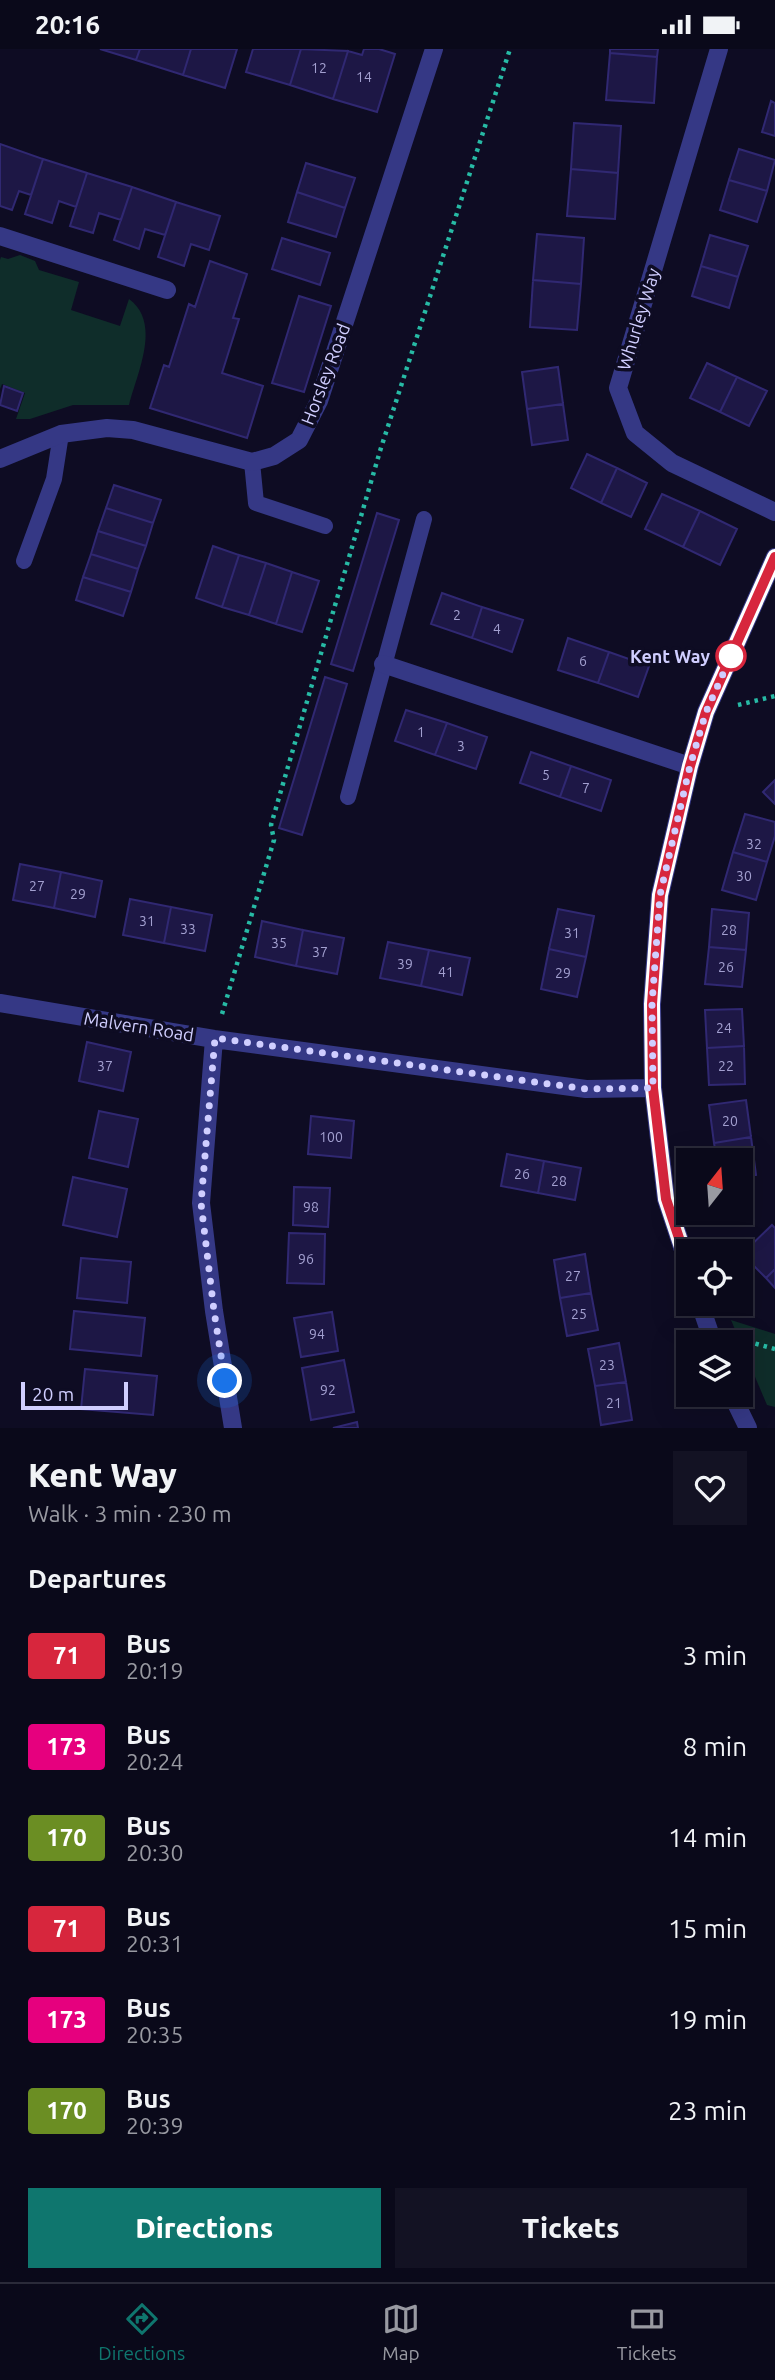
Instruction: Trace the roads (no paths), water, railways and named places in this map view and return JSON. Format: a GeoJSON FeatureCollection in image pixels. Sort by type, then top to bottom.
{"type":"FeatureCollection","features":[{"type":"Feature","properties":{"kind":"street","name":"Horsley Road"},"geometry":{"type":"LineString","coordinates":[[252,462],[274,456],[299,440],[319,401],[434,49]]}},
{"type":"Feature","properties":{"kind":"street","name":"Whurley Way"},"geometry":{"type":"LineString","coordinates":[[719,49],[618,388],[635,433],[672,463],[775,512]]}},
{"type":"Feature","properties":{"kind":"street"},"geometry":{"type":"LineString","coordinates":[[0,236],[167,290]]}},
{"type":"Feature","properties":{"kind":"street"},"geometry":{"type":"LineString","coordinates":[[0,459],[61,434],[107,428],[133,429],[252,462]]}},
{"type":"Feature","properties":{"kind":"street"},"geometry":{"type":"LineString","coordinates":[[679,1239],[666,1199],[653,1088],[652,1004],[660,895],[690,766],[706,712],[775,557]]}},
{"type":"Feature","properties":{"kind":"street"},"geometry":{"type":"LineString","coordinates":[[383,664],[690,766]]}},
{"type":"Feature","properties":{"kind":"street","name":"Malvern Road"},"geometry":{"type":"LineString","coordinates":[[0,1003],[215,1038],[586,1089],[653,1088]]}},
{"type":"Feature","properties":{"kind":"street"},"geometry":{"type":"LineString","coordinates":[[215,1038],[201,1203],[214,1311],[233,1428]]}},
{"type":"Feature","properties":{"kind":"street"},"geometry":{"type":"LineString","coordinates":[[738,1407],[748,1428]]}},
{"type":"Feature","properties":{"kind":"lane"},"geometry":{"type":"LineString","coordinates":[[24,561],[54,479],[61,434]]}},
{"type":"Feature","properties":{"kind":"lane"},"geometry":{"type":"LineString","coordinates":[[252,462],[256,503],[326,526]]}},
{"type":"Feature","properties":{"kind":"lane"},"geometry":{"type":"LineString","coordinates":[[348,797],[424,519]]}},
{"type":"Feature","properties":{"kind":"place","name":"Kent Way"},"geometry":{"type":"Point","coordinates":[731,656]}}]}
